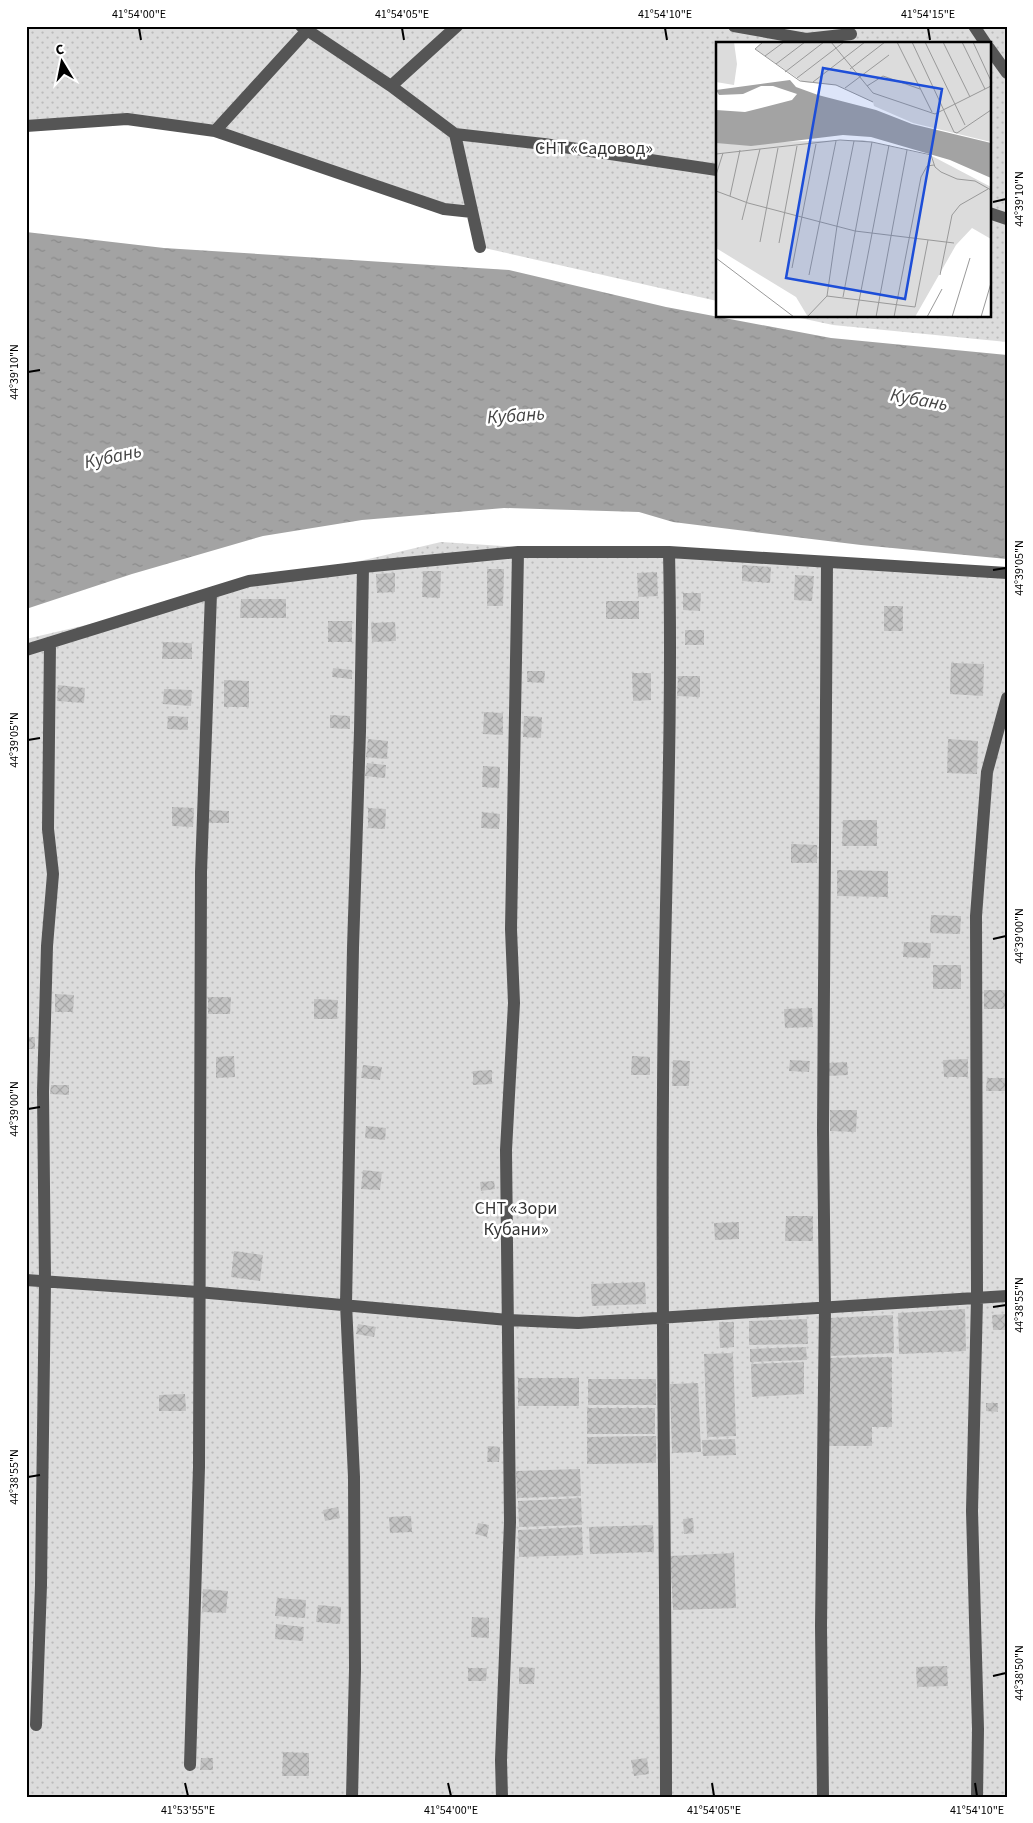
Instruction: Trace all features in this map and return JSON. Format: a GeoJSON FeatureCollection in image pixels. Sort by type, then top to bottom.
{"type":"FeatureCollection","features":[{"type":"Feature","properties":{"kind":"lane"},"geometry":{"type":"LineString","coordinates":[[390,86],[457,26]]}},
{"type":"Feature","properties":{"kind":"lane"},"geometry":{"type":"LineString","coordinates":[[734,26],[806,39],[851,35]]}},
{"type":"Feature","properties":{"kind":"lane"},"geometry":{"type":"LineString","coordinates":[[974,26],[985,42]]}},
{"type":"Feature","properties":{"kind":"lane"},"geometry":{"type":"LineString","coordinates":[[215,131],[306,28],[455,134],[544,144],[716,170]]}},
{"type":"Feature","properties":{"kind":"lane"},"geometry":{"type":"LineString","coordinates":[[990,49],[1007,73]]}},
{"type":"Feature","properties":{"kind":"lane"},"geometry":{"type":"LineString","coordinates":[[26,126],[127,119],[215,131],[444,208],[472,212]]}},
{"type":"Feature","properties":{"kind":"lane"},"geometry":{"type":"LineString","coordinates":[[455,134],[480,248]]}},
{"type":"Feature","properties":{"kind":"lane"},"geometry":{"type":"LineString","coordinates":[[990,213],[1007,219]]}},
{"type":"Feature","properties":{"kind":"lane"},"geometry":{"type":"LineString","coordinates":[[502,1797],[510,1522],[506,1150],[514,1004],[511,929],[518,552]]}},
{"type":"Feature","properties":{"kind":"lane"},"geometry":{"type":"LineString","coordinates":[[26,650],[249,581],[363,566],[518,552],[669,552],[1007,573]]}},
{"type":"Feature","properties":{"kind":"lane"},"geometry":{"type":"LineString","coordinates":[[666,1797],[662,1317],[664,986],[669,743],[669,552]]}},
{"type":"Feature","properties":{"kind":"lane"},"geometry":{"type":"LineString","coordinates":[[823,1797],[821,1626],[825,1307],[823,1130],[827,562]]}},
{"type":"Feature","properties":{"kind":"lane"},"geometry":{"type":"LineString","coordinates":[[352,1797],[355,1669],[354,1487],[346,1304],[363,566]]}},
{"type":"Feature","properties":{"kind":"lane"},"geometry":{"type":"LineString","coordinates":[[190,1765],[199,1467],[198,1292],[201,1102],[201,872],[211,593]]}},
{"type":"Feature","properties":{"kind":"lane"},"geometry":{"type":"LineString","coordinates":[[36,1724],[41,1585],[45,1282],[44,1072],[47,946],[53,874],[48,829],[50,643]]}},
{"type":"Feature","properties":{"kind":"lane"},"geometry":{"type":"LineString","coordinates":[[977,1797],[978,1729],[972,1511],[977,1298],[976,916],[987,772],[1007,698]]}},
{"type":"Feature","properties":{"kind":"lane"},"geometry":{"type":"LineString","coordinates":[[26,1280],[346,1304],[508,1320],[578,1323],[1007,1296]]}},
{"type":"Feature","properties":{"kind":"green space","name":"СНТ «Садовод»"},"geometry":{"type":"Polygon","coordinates":[[[26,26],[1007,26],[1007,342],[833,325],[800,318],[990,318],[990,42],[716,42],[716,301],[480,247],[472,212],[215,131],[127,119],[26,126],[26,26]]]}},
{"type":"Feature","properties":{"kind":"green space","name":"СНТ «Зори Кубани»"},"geometry":{"type":"Polygon","coordinates":[[[441,542],[1007,578],[1007,1797],[26,1797],[26,639],[441,542]]]}},
{"type":"Feature","properties":{"kind":"water","name":"Кубань"},"geometry":{"type":"Polygon","coordinates":[[[26,232],[164,248],[509,270],[666,307],[716,316],[716,318],[831,338],[1007,355],[1007,559],[861,545],[673,522],[639,512],[504,508],[362,520],[263,536],[132,574],[26,609],[26,232]]]}},
{"type":"Feature","properties":{"kind":"building"},"geometry":{"type":"Polygon","coordinates":[[[742,565],[771,567],[770,583],[742,581],[742,565]]]}},
{"type":"Feature","properties":{"kind":"building"},"geometry":{"type":"Polygon","coordinates":[[[487,569],[504,569],[503,606],[487,606],[487,569]]]}},
{"type":"Feature","properties":{"kind":"building"},"geometry":{"type":"Polygon","coordinates":[[[423,571],[441,571],[440,598],[422,597],[423,571]]]}},
{"type":"Feature","properties":{"kind":"building"},"geometry":{"type":"Polygon","coordinates":[[[657,572],[658,596],[638,597],[637,573],[657,572]]]}},
{"type":"Feature","properties":{"kind":"building"},"geometry":{"type":"Polygon","coordinates":[[[395,573],[395,592],[377,593],[376,574],[395,573]]]}},
{"type":"Feature","properties":{"kind":"building"},"geometry":{"type":"Polygon","coordinates":[[[795,575],[814,576],[812,601],[794,600],[795,575]]]}},
{"type":"Feature","properties":{"kind":"building"},"geometry":{"type":"Polygon","coordinates":[[[683,593],[701,593],[700,611],[683,610],[683,593]]]}},
{"type":"Feature","properties":{"kind":"building"},"geometry":{"type":"Polygon","coordinates":[[[241,599],[286,599],[286,618],[240,618],[241,599]]]}},
{"type":"Feature","properties":{"kind":"building"},"geometry":{"type":"Polygon","coordinates":[[[606,601],[639,601],[639,619],[606,619],[606,601]]]}},
{"type":"Feature","properties":{"kind":"building"},"geometry":{"type":"Polygon","coordinates":[[[884,606],[903,606],[903,631],[884,631],[884,606]]]}},
{"type":"Feature","properties":{"kind":"building"},"geometry":{"type":"Polygon","coordinates":[[[328,621],[352,621],[352,642],[328,642],[328,621]]]}},
{"type":"Feature","properties":{"kind":"building"},"geometry":{"type":"Polygon","coordinates":[[[395,622],[396,641],[372,642],[371,623],[395,622]]]}},
{"type":"Feature","properties":{"kind":"building"},"geometry":{"type":"Polygon","coordinates":[[[685,630],[704,630],[704,645],[685,645],[685,630]]]}},
{"type":"Feature","properties":{"kind":"building"},"geometry":{"type":"Polygon","coordinates":[[[163,642],[192,643],[192,659],[162,659],[163,642]]]}},
{"type":"Feature","properties":{"kind":"building"},"geometry":{"type":"Polygon","coordinates":[[[951,663],[984,664],[983,696],[950,694],[951,663]]]}},
{"type":"Feature","properties":{"kind":"building"},"geometry":{"type":"Polygon","coordinates":[[[333,668],[352,670],[352,679],[332,677],[333,668]]]}},
{"type":"Feature","properties":{"kind":"building"},"geometry":{"type":"Polygon","coordinates":[[[527,671],[545,671],[544,683],[527,682],[527,671]]]}},
{"type":"Feature","properties":{"kind":"building"},"geometry":{"type":"Polygon","coordinates":[[[632,673],[651,673],[651,700],[633,701],[632,673]]]}},
{"type":"Feature","properties":{"kind":"building"},"geometry":{"type":"Polygon","coordinates":[[[678,676],[700,676],[700,697],[677,696],[678,676]]]}},
{"type":"Feature","properties":{"kind":"building"},"geometry":{"type":"Polygon","coordinates":[[[224,680],[249,681],[249,707],[224,707],[224,680]]]}},
{"type":"Feature","properties":{"kind":"building"},"geometry":{"type":"Polygon","coordinates":[[[58,685],[85,688],[84,703],[57,701],[58,685]]]}},
{"type":"Feature","properties":{"kind":"building"},"geometry":{"type":"Polygon","coordinates":[[[164,689],[192,690],[191,706],[163,704],[164,689]]]}},
{"type":"Feature","properties":{"kind":"building"},"geometry":{"type":"Polygon","coordinates":[[[484,712],[503,713],[503,735],[483,734],[484,712]]]}},
{"type":"Feature","properties":{"kind":"building"},"geometry":{"type":"Polygon","coordinates":[[[330,715],[350,716],[350,729],[330,728],[330,715]]]}},
{"type":"Feature","properties":{"kind":"building"},"geometry":{"type":"Polygon","coordinates":[[[168,716],[188,717],[188,730],[167,729],[168,716]]]}},
{"type":"Feature","properties":{"kind":"building"},"geometry":{"type":"Polygon","coordinates":[[[524,716],[542,717],[541,738],[523,737],[524,716]]]}},
{"type":"Feature","properties":{"kind":"building"},"geometry":{"type":"Polygon","coordinates":[[[368,739],[388,741],[387,759],[366,757],[368,739]]]}},
{"type":"Feature","properties":{"kind":"building"},"geometry":{"type":"Polygon","coordinates":[[[948,739],[978,741],[977,774],[947,773],[948,739]]]}},
{"type":"Feature","properties":{"kind":"building"},"geometry":{"type":"Polygon","coordinates":[[[367,763],[386,765],[385,778],[365,776],[367,763]]]}},
{"type":"Feature","properties":{"kind":"building"},"geometry":{"type":"Polygon","coordinates":[[[483,766],[500,767],[499,788],[482,787],[483,766]]]}},
{"type":"Feature","properties":{"kind":"building"},"geometry":{"type":"Polygon","coordinates":[[[172,807],[194,808],[193,827],[172,826],[172,807]]]}},
{"type":"Feature","properties":{"kind":"building"},"geometry":{"type":"Polygon","coordinates":[[[368,808],[386,809],[385,829],[368,828],[368,808]]]}},
{"type":"Feature","properties":{"kind":"building"},"geometry":{"type":"Polygon","coordinates":[[[208,810],[229,811],[229,823],[207,823],[208,810]]]}},
{"type":"Feature","properties":{"kind":"building"},"geometry":{"type":"Polygon","coordinates":[[[482,812],[500,814],[499,829],[481,828],[482,812]]]}},
{"type":"Feature","properties":{"kind":"building"},"geometry":{"type":"Polygon","coordinates":[[[843,820],[877,820],[877,846],[842,846],[843,820]]]}},
{"type":"Feature","properties":{"kind":"building"},"geometry":{"type":"Polygon","coordinates":[[[791,844],[817,845],[817,863],[791,863],[791,844]]]}},
{"type":"Feature","properties":{"kind":"building"},"geometry":{"type":"Polygon","coordinates":[[[837,870],[888,871],[888,897],[837,896],[837,870]]]}},
{"type":"Feature","properties":{"kind":"building"},"geometry":{"type":"Polygon","coordinates":[[[931,915],[961,916],[960,934],[930,933],[931,915]]]}},
{"type":"Feature","properties":{"kind":"building"},"geometry":{"type":"Polygon","coordinates":[[[904,942],[931,943],[930,958],[903,957],[904,942]]]}},
{"type":"Feature","properties":{"kind":"building"},"geometry":{"type":"Polygon","coordinates":[[[933,965],[961,965],[961,989],[933,989],[933,965]]]}},
{"type":"Feature","properties":{"kind":"building"},"geometry":{"type":"Polygon","coordinates":[[[984,990],[1007,990],[1007,1009],[984,1009],[984,990]]]}},
{"type":"Feature","properties":{"kind":"building"},"geometry":{"type":"Polygon","coordinates":[[[55,994],[74,995],[73,1012],[55,1012],[55,994]]]}},
{"type":"Feature","properties":{"kind":"building"},"geometry":{"type":"Polygon","coordinates":[[[208,997],[231,997],[230,1014],[208,1014],[208,997]]]}},
{"type":"Feature","properties":{"kind":"building"},"geometry":{"type":"Polygon","coordinates":[[[314,999],[338,1000],[337,1019],[314,1019],[314,999]]]}},
{"type":"Feature","properties":{"kind":"building"},"geometry":{"type":"Polygon","coordinates":[[[812,1008],[813,1027],[785,1028],[784,1009],[812,1008]]]}},
{"type":"Feature","properties":{"kind":"building"},"geometry":{"type":"Polygon","coordinates":[[[26,1037],[35,1037],[35,1049],[26,1049],[26,1037]]]}},
{"type":"Feature","properties":{"kind":"building"},"geometry":{"type":"Polygon","coordinates":[[[234,1056],[235,1077],[216,1078],[216,1057],[234,1056]]]}},
{"type":"Feature","properties":{"kind":"building"},"geometry":{"type":"Polygon","coordinates":[[[632,1056],[650,1057],[650,1075],[631,1075],[632,1056]]]}},
{"type":"Feature","properties":{"kind":"building"},"geometry":{"type":"Polygon","coordinates":[[[968,1059],[968,1077],[944,1077],[943,1060],[968,1059]]]}},
{"type":"Feature","properties":{"kind":"building"},"geometry":{"type":"Polygon","coordinates":[[[673,1060],[690,1061],[689,1086],[672,1086],[673,1060]]]}},
{"type":"Feature","properties":{"kind":"building"},"geometry":{"type":"Polygon","coordinates":[[[790,1060],[810,1061],[809,1072],[789,1071],[790,1060]]]}},
{"type":"Feature","properties":{"kind":"building"},"geometry":{"type":"Polygon","coordinates":[[[847,1062],[848,1075],[828,1076],[828,1063],[847,1062]]]}},
{"type":"Feature","properties":{"kind":"building"},"geometry":{"type":"Polygon","coordinates":[[[363,1065],[382,1067],[380,1080],[361,1078],[363,1065]]]}},
{"type":"Feature","properties":{"kind":"building"},"geometry":{"type":"Polygon","coordinates":[[[492,1070],[492,1084],[473,1085],[473,1071],[492,1070]]]}},
{"type":"Feature","properties":{"kind":"building"},"geometry":{"type":"Polygon","coordinates":[[[987,1078],[1007,1078],[1007,1091],[986,1091],[987,1078]]]}},
{"type":"Feature","properties":{"kind":"building"},"geometry":{"type":"Polygon","coordinates":[[[51,1085],[69,1085],[69,1095],[50,1094],[51,1085]]]}},
{"type":"Feature","properties":{"kind":"building"},"geometry":{"type":"Polygon","coordinates":[[[830,1110],[857,1110],[856,1132],[830,1131],[830,1110]]]}},
{"type":"Feature","properties":{"kind":"building"},"geometry":{"type":"Polygon","coordinates":[[[366,1126],[386,1128],[385,1140],[365,1138],[366,1126]]]}},
{"type":"Feature","properties":{"kind":"building"},"geometry":{"type":"Polygon","coordinates":[[[363,1170],[382,1172],[380,1190],[361,1189],[363,1170]]]}},
{"type":"Feature","properties":{"kind":"building"},"geometry":{"type":"Polygon","coordinates":[[[494,1181],[495,1189],[481,1191],[480,1182],[494,1181]]]}},
{"type":"Feature","properties":{"kind":"building"},"geometry":{"type":"Polygon","coordinates":[[[786,1216],[813,1216],[813,1241],[785,1241],[786,1216]]]}},
{"type":"Feature","properties":{"kind":"building"},"geometry":{"type":"Polygon","coordinates":[[[739,1222],[739,1239],[715,1240],[714,1223],[739,1222]]]}},
{"type":"Feature","properties":{"kind":"building"},"geometry":{"type":"Polygon","coordinates":[[[234,1251],[263,1255],[260,1281],[231,1277],[234,1251]]]}},
{"type":"Feature","properties":{"kind":"building"},"geometry":{"type":"Polygon","coordinates":[[[645,1282],[646,1304],[592,1306],[591,1284],[645,1282]]]}},
{"type":"Feature","properties":{"kind":"building"},"geometry":{"type":"Polygon","coordinates":[[[965,1309],[966,1351],[899,1354],[898,1313],[965,1309]]]}},
{"type":"Feature","properties":{"kind":"building"},"geometry":{"type":"Polygon","coordinates":[[[1007,1314],[1007,1330],[993,1330],[992,1315],[1007,1314]]]}},
{"type":"Feature","properties":{"kind":"building"},"geometry":{"type":"Polygon","coordinates":[[[893,1315],[894,1353],[831,1356],[830,1318],[893,1315]]]}},
{"type":"Feature","properties":{"kind":"building"},"geometry":{"type":"Polygon","coordinates":[[[807,1319],[808,1344],[749,1345],[749,1321],[807,1319]]]}},
{"type":"Feature","properties":{"kind":"building"},"geometry":{"type":"Polygon","coordinates":[[[719,1322],[734,1322],[734,1347],[720,1348],[719,1322]]]}},
{"type":"Feature","properties":{"kind":"building"},"geometry":{"type":"Polygon","coordinates":[[[358,1324],[376,1327],[374,1337],[356,1334],[358,1324]]]}},
{"type":"Feature","properties":{"kind":"building"},"geometry":{"type":"Polygon","coordinates":[[[806,1347],[807,1360],[750,1362],[750,1349],[806,1347]]]}},
{"type":"Feature","properties":{"kind":"building"},"geometry":{"type":"Polygon","coordinates":[[[733,1353],[736,1436],[707,1437],[704,1354],[733,1353]]]}},
{"type":"Feature","properties":{"kind":"building"},"geometry":{"type":"Polygon","coordinates":[[[892,1357],[892,1427],[872,1427],[872,1446],[828,1446],[827,1358],[892,1357]]]}},
{"type":"Feature","properties":{"kind":"building"},"geometry":{"type":"Polygon","coordinates":[[[804,1362],[804,1394],[752,1397],[751,1364],[804,1362]]]}},
{"type":"Feature","properties":{"kind":"building"},"geometry":{"type":"Polygon","coordinates":[[[518,1378],[579,1378],[579,1406],[518,1406],[518,1378]]]}},
{"type":"Feature","properties":{"kind":"building"},"geometry":{"type":"Polygon","coordinates":[[[588,1379],[656,1379],[656,1405],[588,1405],[588,1379]]]}},
{"type":"Feature","properties":{"kind":"building"},"geometry":{"type":"Polygon","coordinates":[[[698,1383],[701,1452],[672,1453],[670,1384],[698,1383]]]}},
{"type":"Feature","properties":{"kind":"building"},"geometry":{"type":"Polygon","coordinates":[[[185,1394],[186,1411],[159,1411],[159,1395],[185,1394]]]}},
{"type":"Feature","properties":{"kind":"building"},"geometry":{"type":"Polygon","coordinates":[[[986,1403],[998,1403],[998,1412],[986,1411],[986,1403]]]}},
{"type":"Feature","properties":{"kind":"building"},"geometry":{"type":"Polygon","coordinates":[[[587,1408],[655,1408],[655,1434],[587,1434],[587,1408]]]}},
{"type":"Feature","properties":{"kind":"building"},"geometry":{"type":"Polygon","coordinates":[[[656,1436],[656,1463],[587,1464],[587,1437],[656,1436]]]}},
{"type":"Feature","properties":{"kind":"building"},"geometry":{"type":"Polygon","coordinates":[[[735,1439],[736,1455],[703,1456],[702,1440],[735,1439]]]}},
{"type":"Feature","properties":{"kind":"building"},"geometry":{"type":"Polygon","coordinates":[[[488,1446],[500,1447],[499,1462],[487,1462],[488,1446]]]}},
{"type":"Feature","properties":{"kind":"building"},"geometry":{"type":"Polygon","coordinates":[[[580,1469],[581,1496],[517,1498],[516,1471],[580,1469]]]}},
{"type":"Feature","properties":{"kind":"building"},"geometry":{"type":"Polygon","coordinates":[[[581,1498],[582,1525],[519,1527],[518,1501],[581,1498]]]}},
{"type":"Feature","properties":{"kind":"building"},"geometry":{"type":"Polygon","coordinates":[[[338,1507],[340,1518],[325,1521],[323,1510],[338,1507]]]}},
{"type":"Feature","properties":{"kind":"building"},"geometry":{"type":"Polygon","coordinates":[[[411,1516],[412,1532],[390,1533],[389,1517],[411,1516]]]}},
{"type":"Feature","properties":{"kind":"building"},"geometry":{"type":"Polygon","coordinates":[[[693,1518],[694,1533],[684,1534],[683,1519],[693,1518]]]}},
{"type":"Feature","properties":{"kind":"building"},"geometry":{"type":"Polygon","coordinates":[[[478,1523],[489,1525],[487,1537],[475,1534],[478,1523]]]}},
{"type":"Feature","properties":{"kind":"building"},"geometry":{"type":"Polygon","coordinates":[[[653,1525],[654,1552],[590,1554],[589,1527],[653,1525]]]}},
{"type":"Feature","properties":{"kind":"building"},"geometry":{"type":"Polygon","coordinates":[[[582,1527],[583,1555],[519,1557],[518,1530],[582,1527]]]}},
{"type":"Feature","properties":{"kind":"building"},"geometry":{"type":"Polygon","coordinates":[[[734,1553],[736,1608],[673,1610],[670,1556],[734,1553]]]}},
{"type":"Feature","properties":{"kind":"building"},"geometry":{"type":"Polygon","coordinates":[[[203,1589],[228,1591],[226,1613],[202,1612],[203,1589]]]}},
{"type":"Feature","properties":{"kind":"building"},"geometry":{"type":"Polygon","coordinates":[[[277,1598],[306,1600],[305,1618],[275,1616],[277,1598]]]}},
{"type":"Feature","properties":{"kind":"building"},"geometry":{"type":"Polygon","coordinates":[[[318,1605],[341,1607],[340,1624],[316,1622],[318,1605]]]}},
{"type":"Feature","properties":{"kind":"building"},"geometry":{"type":"Polygon","coordinates":[[[472,1617],[489,1618],[489,1638],[471,1637],[472,1617]]]}},
{"type":"Feature","properties":{"kind":"building"},"geometry":{"type":"Polygon","coordinates":[[[276,1624],[304,1627],[303,1641],[275,1639],[276,1624]]]}},
{"type":"Feature","properties":{"kind":"building"},"geometry":{"type":"Polygon","coordinates":[[[947,1666],[948,1686],[917,1687],[916,1667],[947,1666]]]}},
{"type":"Feature","properties":{"kind":"building"},"geometry":{"type":"Polygon","coordinates":[[[519,1667],[535,1668],[534,1684],[519,1684],[519,1667]]]}},
{"type":"Feature","properties":{"kind":"building"},"geometry":{"type":"Polygon","coordinates":[[[468,1668],[487,1668],[486,1681],[468,1681],[468,1668]]]}},
{"type":"Feature","properties":{"kind":"building"},"geometry":{"type":"Polygon","coordinates":[[[283,1752],[309,1753],[309,1776],[282,1776],[283,1752]]]}},
{"type":"Feature","properties":{"kind":"building"},"geometry":{"type":"Polygon","coordinates":[[[201,1758],[213,1758],[213,1770],[200,1770],[201,1758]]]}},
{"type":"Feature","properties":{"kind":"building"},"geometry":{"type":"Polygon","coordinates":[[[647,1758],[649,1774],[634,1776],[631,1760],[647,1758]]]}}]}
